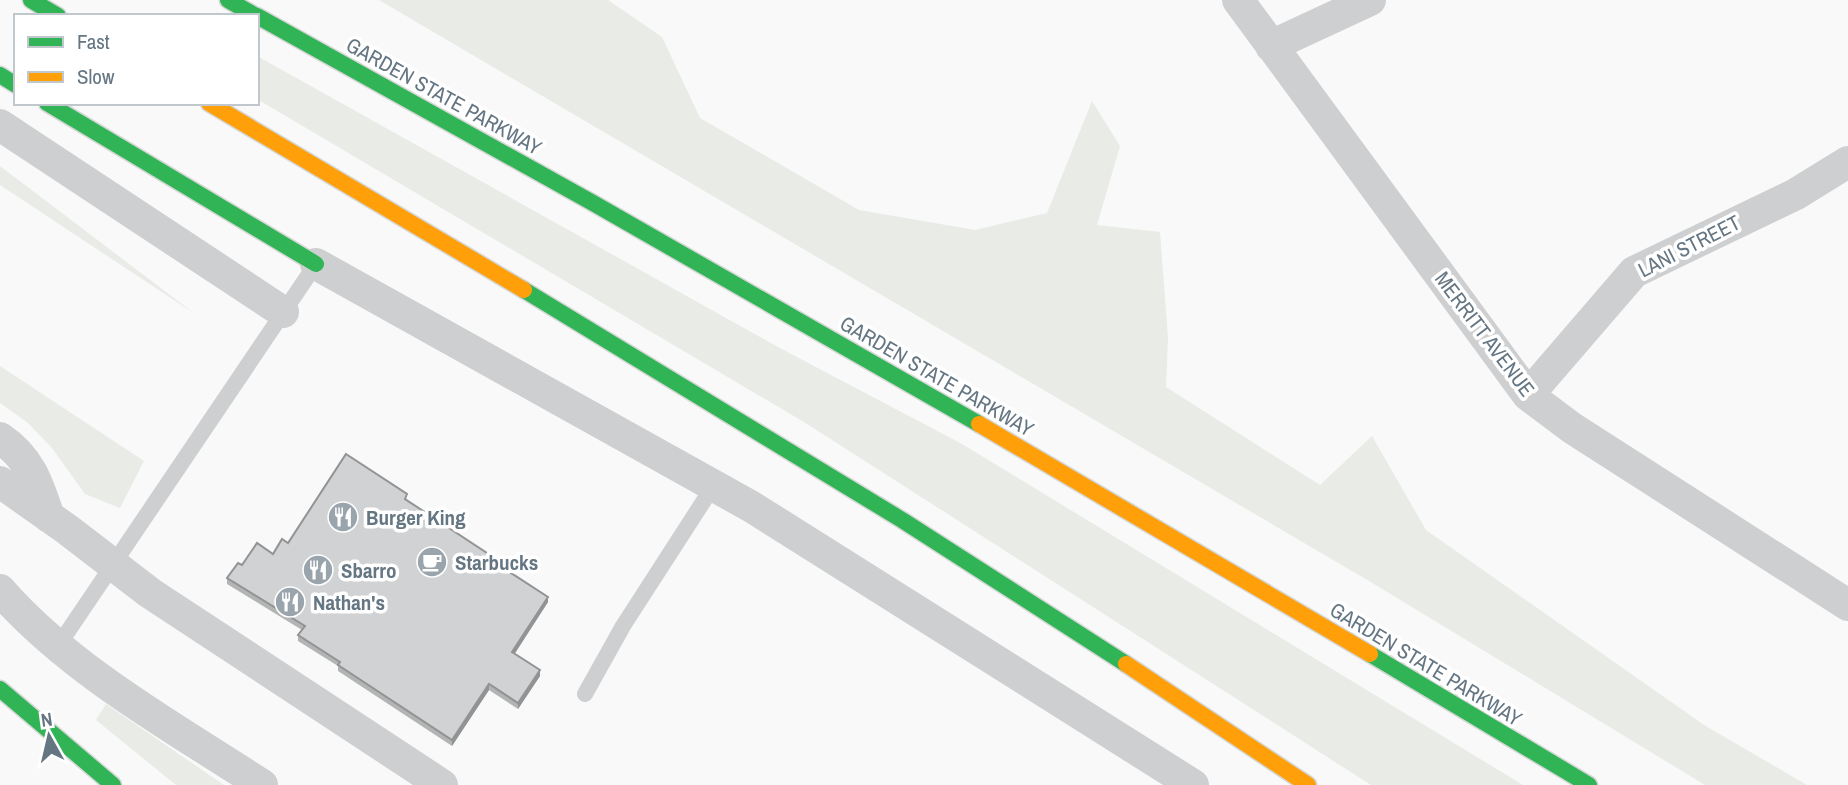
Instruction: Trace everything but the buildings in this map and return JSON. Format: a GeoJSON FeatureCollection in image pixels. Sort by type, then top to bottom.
{"type":"FeatureCollection","features":[{"type":"Feature","properties":{"kind":"highway"},"geometry":{"type":"LineString","coordinates":[[31,0],[55,14]]}},
{"type":"Feature","properties":{"kind":"highway","name":"GARDEN STATE PARKWAY"},"geometry":{"type":"LineString","coordinates":[[232,7],[251,14]]}},
{"type":"Feature","properties":{"kind":"highway","name":"GARDEN STATE PARKWAY"},"geometry":{"type":"LineString","coordinates":[[259,17],[889,372],[1589,785]]}},
{"type":"Feature","properties":{"kind":"highway"},"geometry":{"type":"LineString","coordinates":[[50,105],[316,264]]}},
{"type":"Feature","properties":{"kind":"highway"},"geometry":{"type":"LineString","coordinates":[[212,105],[845,483],[1125,662],[1308,785]]}},
{"type":"Feature","properties":{"kind":"highway"},"geometry":{"type":"LineString","coordinates":[[0,689],[113,785]]}},
{"type":"Feature","properties":{"kind":"street","name":"MERRITT AVENUE"},"geometry":{"type":"LineString","coordinates":[[1238,0],[1528,395],[1572,428],[1848,605]]}},
{"type":"Feature","properties":{"kind":"street"},"geometry":{"type":"LineString","coordinates":[[1271,46],[1370,0]]}},
{"type":"Feature","properties":{"kind":"street"},"geometry":{"type":"LineString","coordinates":[[0,125],[283,312]]}},
{"type":"Feature","properties":{"kind":"street","name":"LANI STREET"},"geometry":{"type":"LineString","coordinates":[[1528,395],[1634,272],[1796,194],[1848,162]]}},
{"type":"Feature","properties":{"kind":"street"},"geometry":{"type":"LineString","coordinates":[[316,264],[713,485],[826,552],[1193,785]]}},
{"type":"Feature","properties":{"kind":"street"},"geometry":{"type":"LineString","coordinates":[[0,438],[14,447],[33,471],[49,517]]}},
{"type":"Feature","properties":{"kind":"street"},"geometry":{"type":"LineString","coordinates":[[0,482],[150,593],[442,785]]}},
{"type":"Feature","properties":{"kind":"street"},"geometry":{"type":"LineString","coordinates":[[0,590],[58,646],[112,686],[262,785]]}},
{"type":"Feature","properties":{"kind":"lane"},"geometry":{"type":"LineString","coordinates":[[58,646],[316,264]]}},
{"type":"Feature","properties":{"kind":"lane"},"geometry":{"type":"LineString","coordinates":[[585,694],[623,626],[713,485]]}},
{"type":"Feature","properties":{"kind":"shaded area"},"geometry":{"type":"Polygon","coordinates":[[[379,0],[608,0],[662,37],[700,118],[859,210],[975,230],[1047,213],[1092,101],[1120,146],[1097,225],[1160,232],[1168,338],[1166,387],[1320,485],[1372,436],[1426,530],[1704,725],[1807,785],[1705,785],[1369,581],[379,0]]]}},
{"type":"Feature","properties":{"kind":"shaded area"},"geometry":{"type":"Polygon","coordinates":[[[259,57],[778,347],[962,444],[1523,785],[1371,785],[804,422],[259,100],[259,57]]]}},
{"type":"Feature","properties":{"kind":"shaded area"},"geometry":{"type":"Polygon","coordinates":[[[0,166],[195,314],[0,185],[0,166]]]}},
{"type":"Feature","properties":{"kind":"shaded area"},"geometry":{"type":"Polygon","coordinates":[[[0,366],[144,461],[120,508],[85,494],[52,448],[28,423],[0,403],[0,366]]]}},
{"type":"Feature","properties":{"kind":"shaded area"},"geometry":{"type":"Polygon","coordinates":[[[106,704],[224,785],[176,785],[96,720],[106,704]]]}},
{"type":"Feature","properties":{"kind":"traffic: fast"},"geometry":{"type":"LineString","coordinates":[[31,0],[55,14]]}},
{"type":"Feature","properties":{"kind":"traffic: fast"},"geometry":{"type":"LineString","coordinates":[[228,0],[252,14]]}},
{"type":"Feature","properties":{"kind":"traffic: fast"},"geometry":{"type":"LineString","coordinates":[[259,17],[593,203],[979,424]]}},
{"type":"Feature","properties":{"kind":"traffic: fast"},"geometry":{"type":"LineString","coordinates":[[0,75],[14,84]]}},
{"type":"Feature","properties":{"kind":"traffic: fast"},"geometry":{"type":"LineString","coordinates":[[50,105],[316,264]]}},
{"type":"Feature","properties":{"kind":"traffic: fast"},"geometry":{"type":"LineString","coordinates":[[524,290],[902,520],[1126,664]]}},
{"type":"Feature","properties":{"kind":"traffic: fast"},"geometry":{"type":"LineString","coordinates":[[1370,654],[1589,785]]}},
{"type":"Feature","properties":{"kind":"traffic: fast"},"geometry":{"type":"LineString","coordinates":[[0,689],[113,785]]}},
{"type":"Feature","properties":{"kind":"traffic: slow"},"geometry":{"type":"LineString","coordinates":[[212,105],[524,290]]}},
{"type":"Feature","properties":{"kind":"traffic: slow"},"geometry":{"type":"LineString","coordinates":[[979,424],[1370,654]]}},
{"type":"Feature","properties":{"kind":"traffic: slow"},"geometry":{"type":"LineString","coordinates":[[1126,664],[1308,785]]}},
{"type":"Feature","properties":{"kind":"place","name":"Burger King"},"geometry":{"type":"Point","coordinates":[343,517]}},
{"type":"Feature","properties":{"kind":"place","name":"Starbucks"},"geometry":{"type":"Point","coordinates":[432,562]}},
{"type":"Feature","properties":{"kind":"place","name":"Sbarro"},"geometry":{"type":"Point","coordinates":[318,570]}},
{"type":"Feature","properties":{"kind":"place","name":"Nathan's"},"geometry":{"type":"Point","coordinates":[290,602]}}]}
